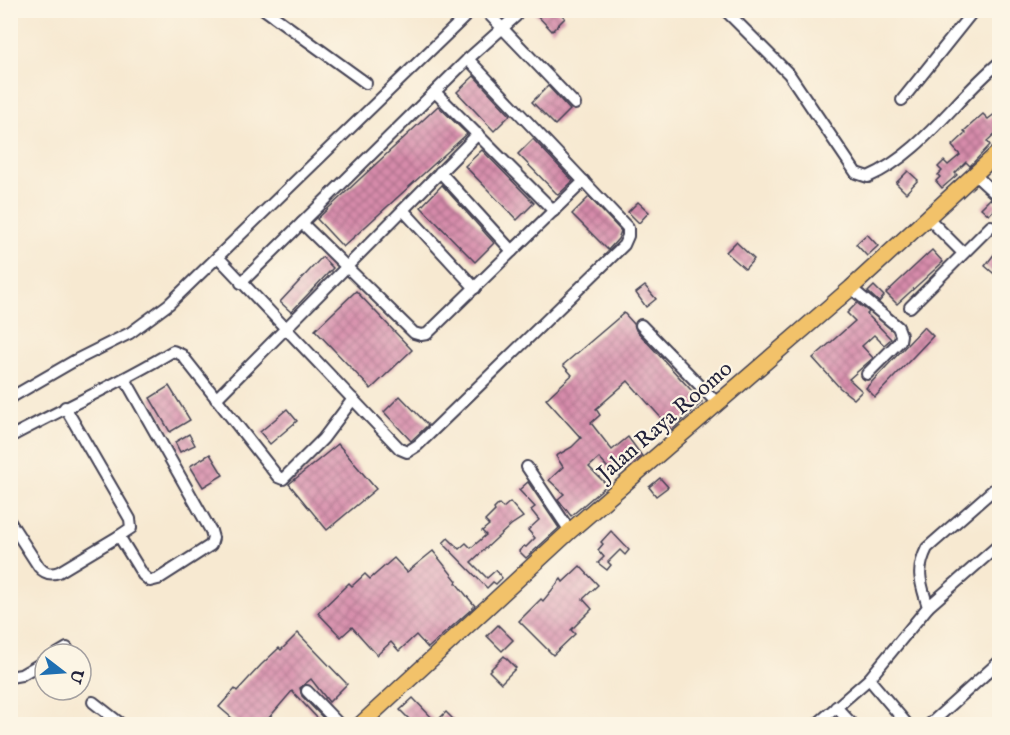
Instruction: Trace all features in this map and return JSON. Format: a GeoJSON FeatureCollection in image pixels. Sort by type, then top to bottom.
{"type":"FeatureCollection","features":[{"type":"Feature","properties":{"kind":"highway","name":"Jalan Raya Roomo"},"geometry":{"type":"LineString","coordinates":[[365,723],[570,531],[851,288],[999,151]]}},
{"type":"Feature","properties":{"kind":"street"},"geometry":{"type":"LineString","coordinates":[[265,10],[366,83]]}},
{"type":"Feature","properties":{"kind":"street"},"geometry":{"type":"LineString","coordinates":[[10,398],[74,361],[130,333],[168,304],[472,10]]}},
{"type":"Feature","properties":{"kind":"street"},"geometry":{"type":"LineString","coordinates":[[484,10],[575,104]]}},
{"type":"Feature","properties":{"kind":"street"},"geometry":{"type":"LineString","coordinates":[[724,10],[789,74],[856,173],[868,177],[909,153],[978,80],[999,62]]}},
{"type":"Feature","properties":{"kind":"street"},"geometry":{"type":"LineString","coordinates":[[902,100],[974,10]]}},
{"type":"Feature","properties":{"kind":"street"},"geometry":{"type":"LineString","coordinates":[[241,283],[468,59],[516,16]]}},
{"type":"Feature","properties":{"kind":"street"},"geometry":{"type":"LineString","coordinates":[[218,257],[400,449],[407,452],[418,445],[624,245],[628,236],[628,228],[468,59]]}},
{"type":"Feature","properties":{"kind":"street"},"geometry":{"type":"LineString","coordinates":[[435,92],[554,211]]}},
{"type":"Feature","properties":{"kind":"street"},"geometry":{"type":"LineString","coordinates":[[216,399],[478,134]]}},
{"type":"Feature","properties":{"kind":"street"},"geometry":{"type":"LineString","coordinates":[[440,172],[512,251]]}},
{"type":"Feature","properties":{"kind":"street"},"geometry":{"type":"LineString","coordinates":[[974,174],[999,198]]}},
{"type":"Feature","properties":{"kind":"street"},"geometry":{"type":"LineString","coordinates":[[302,223],[414,333],[421,335],[427,334],[584,181]]}},
{"type":"Feature","properties":{"kind":"street"},"geometry":{"type":"LineString","coordinates":[[403,210],[475,288]]}},
{"type":"Feature","properties":{"kind":"street"},"geometry":{"type":"LineString","coordinates":[[927,218],[963,253]]}},
{"type":"Feature","properties":{"kind":"street"},"geometry":{"type":"LineString","coordinates":[[910,306],[991,226]]}},
{"type":"Feature","properties":{"kind":"street"},"geometry":{"type":"LineString","coordinates":[[851,288],[898,327],[901,335],[900,341],[867,374]]}},
{"type":"Feature","properties":{"kind":"street"},"geometry":{"type":"LineString","coordinates":[[641,325],[717,403]]}},
{"type":"Feature","properties":{"kind":"street"},"geometry":{"type":"LineString","coordinates":[[10,437],[65,407],[125,380],[172,351],[182,355],[278,477],[284,479],[323,439],[353,399]]}},
{"type":"Feature","properties":{"kind":"street"},"geometry":{"type":"LineString","coordinates":[[120,536],[143,575],[150,580],[158,579],[211,545],[213,538],[125,380]]}},
{"type":"Feature","properties":{"kind":"street"},"geometry":{"type":"LineString","coordinates":[[10,522],[39,567],[50,574],[59,572],[131,528],[130,519],[65,407]]}},
{"type":"Feature","properties":{"kind":"street"},"geometry":{"type":"LineString","coordinates":[[527,467],[570,531]]}},
{"type":"Feature","properties":{"kind":"street"},"geometry":{"type":"LineString","coordinates":[[928,607],[919,578],[920,561],[927,548],[999,484]]}},
{"type":"Feature","properties":{"kind":"street"},"geometry":{"type":"LineString","coordinates":[[817,724],[869,679],[928,607],[999,544]]}},
{"type":"Feature","properties":{"kind":"street"},"geometry":{"type":"LineString","coordinates":[[930,724],[999,661]]}},
{"type":"Feature","properties":{"kind":"street"},"geometry":{"type":"LineString","coordinates":[[10,677],[21,675],[33,668]]}},
{"type":"Feature","properties":{"kind":"street"},"geometry":{"type":"LineString","coordinates":[[869,679],[907,724]]}},
{"type":"Feature","properties":{"kind":"street"},"geometry":{"type":"LineString","coordinates":[[307,691],[339,724]]}},
{"type":"Feature","properties":{"kind":"street"},"geometry":{"type":"LineString","coordinates":[[93,702],[121,724]]}},
{"type":"Feature","properties":{"kind":"street"},"geometry":{"type":"LineString","coordinates":[[836,707],[852,724]]}},
{"type":"Feature","properties":{"kind":"building"},"geometry":{"type":"Polygon","coordinates":[[[532,10],[557,10],[565,18],[552,31],[532,10]]]}},
{"type":"Feature","properties":{"kind":"building"},"geometry":{"type":"Polygon","coordinates":[[[474,76],[510,115],[494,131],[457,92],[474,76]]]}},
{"type":"Feature","properties":{"kind":"building"},"geometry":{"type":"Polygon","coordinates":[[[548,86],[570,110],[555,125],[532,102],[548,86]]]}},
{"type":"Feature","properties":{"kind":"building"},"geometry":{"type":"Polygon","coordinates":[[[438,106],[467,134],[343,247],[317,219],[438,106]]]}},
{"type":"Feature","properties":{"kind":"building"},"geometry":{"type":"Polygon","coordinates":[[[996,113],[999,117],[999,130],[987,141],[990,145],[970,166],[966,162],[955,173],[957,175],[942,188],[936,181],[942,171],[938,167],[944,161],[948,165],[960,155],[952,146],[966,133],[964,131],[983,114],[988,119],[996,113]]]}},
{"type":"Feature","properties":{"kind":"building"},"geometry":{"type":"Polygon","coordinates":[[[533,139],[573,181],[558,195],[518,154],[533,139]]]}},
{"type":"Feature","properties":{"kind":"building"},"geometry":{"type":"Polygon","coordinates":[[[482,150],[534,203],[517,220],[465,166],[482,150]]]}},
{"type":"Feature","properties":{"kind":"building"},"geometry":{"type":"Polygon","coordinates":[[[908,171],[918,180],[906,193],[896,183],[908,171]]]}},
{"type":"Feature","properties":{"kind":"building"},"geometry":{"type":"Polygon","coordinates":[[[442,185],[494,243],[475,262],[421,207],[442,185]]]}},
{"type":"Feature","properties":{"kind":"building"},"geometry":{"type":"Polygon","coordinates":[[[589,197],[621,231],[618,239],[608,250],[572,214],[589,197]]]}},
{"type":"Feature","properties":{"kind":"building"},"geometry":{"type":"Polygon","coordinates":[[[990,199],[998,205],[989,215],[981,208],[990,199]]]}},
{"type":"Feature","properties":{"kind":"building"},"geometry":{"type":"Polygon","coordinates":[[[638,202],[649,212],[639,223],[628,212],[638,202]]]}},
{"type":"Feature","properties":{"kind":"building"},"geometry":{"type":"Polygon","coordinates":[[[867,234],[878,246],[867,256],[856,244],[867,234]]]}},
{"type":"Feature","properties":{"kind":"building"},"geometry":{"type":"Polygon","coordinates":[[[736,242],[754,259],[745,269],[726,252],[736,242]]]}},
{"type":"Feature","properties":{"kind":"building"},"geometry":{"type":"Polygon","coordinates":[[[999,248],[999,278],[985,266],[999,248]]]}},
{"type":"Feature","properties":{"kind":"building"},"geometry":{"type":"Polygon","coordinates":[[[932,250],[943,262],[897,304],[886,293],[932,250]]]}},
{"type":"Feature","properties":{"kind":"building"},"geometry":{"type":"Polygon","coordinates":[[[322,257],[333,268],[291,312],[280,302],[322,257]]]}},
{"type":"Feature","properties":{"kind":"building"},"geometry":{"type":"Polygon","coordinates":[[[645,286],[656,299],[646,307],[636,293],[645,286]]]}},
{"type":"Feature","properties":{"kind":"building"},"geometry":{"type":"Polygon","coordinates":[[[874,286],[884,296],[879,302],[868,292],[874,286]]]}},
{"type":"Feature","properties":{"kind":"building"},"geometry":{"type":"Polygon","coordinates":[[[356,291],[412,350],[371,389],[315,330],[356,291]]]}},
{"type":"Feature","properties":{"kind":"building"},"geometry":{"type":"Polygon","coordinates":[[[857,303],[869,312],[867,314],[891,339],[884,345],[874,335],[862,346],[873,358],[849,379],[862,391],[854,399],[840,388],[813,358],[855,321],[847,313],[857,303]]]}},
{"type":"Feature","properties":{"kind":"building"},"geometry":{"type":"Polygon","coordinates":[[[624,313],[634,324],[636,330],[702,402],[672,430],[628,381],[596,409],[600,415],[591,423],[612,450],[628,437],[642,456],[614,475],[599,458],[589,467],[607,485],[571,516],[558,499],[564,494],[549,480],[563,467],[556,456],[572,447],[581,438],[546,399],[572,375],[563,365],[624,313]]]}},
{"type":"Feature","properties":{"kind":"building"},"geometry":{"type":"Polygon","coordinates":[[[924,327],[933,336],[875,397],[866,388],[924,327]]]}},
{"type":"Feature","properties":{"kind":"building"},"geometry":{"type":"Polygon","coordinates":[[[169,386],[190,420],[170,432],[150,398],[169,386]]]}},
{"type":"Feature","properties":{"kind":"building"},"geometry":{"type":"Polygon","coordinates":[[[400,396],[428,425],[411,441],[384,412],[400,396]]]}},
{"type":"Feature","properties":{"kind":"building"},"geometry":{"type":"Polygon","coordinates":[[[287,409],[297,421],[270,444],[260,432],[287,409]]]}},
{"type":"Feature","properties":{"kind":"building"},"geometry":{"type":"Polygon","coordinates":[[[189,434],[195,445],[180,452],[175,442],[189,434]]]}},
{"type":"Feature","properties":{"kind":"building"},"geometry":{"type":"Polygon","coordinates":[[[338,444],[376,489],[327,530],[289,484],[338,444]]]}},
{"type":"Feature","properties":{"kind":"building"},"geometry":{"type":"Polygon","coordinates":[[[210,454],[223,475],[203,487],[190,466],[210,454]]]}},
{"type":"Feature","properties":{"kind":"building"},"geometry":{"type":"Polygon","coordinates":[[[660,478],[668,487],[656,496],[649,487],[660,478]]]}},
{"type":"Feature","properties":{"kind":"building"},"geometry":{"type":"Polygon","coordinates":[[[528,482],[559,528],[526,558],[519,551],[535,538],[528,530],[539,520],[531,510],[535,507],[519,490],[528,482]]]}},
{"type":"Feature","properties":{"kind":"building"},"geometry":{"type":"Polygon","coordinates":[[[510,502],[523,517],[511,525],[471,562],[487,578],[496,570],[502,578],[487,588],[443,543],[448,538],[459,549],[466,543],[471,548],[486,535],[482,531],[489,525],[485,521],[495,511],[494,509],[499,504],[503,508],[510,502]]]}},
{"type":"Feature","properties":{"kind":"building"},"geometry":{"type":"Polygon","coordinates":[[[611,531],[629,550],[625,555],[620,550],[608,562],[611,565],[607,570],[598,563],[604,557],[598,550],[603,544],[601,542],[611,531]]]}},
{"type":"Feature","properties":{"kind":"building"},"geometry":{"type":"Polygon","coordinates":[[[433,551],[475,606],[428,648],[416,635],[399,651],[391,642],[377,655],[352,627],[341,637],[318,613],[349,583],[352,586],[365,574],[370,579],[394,558],[407,572],[433,551]]]}},
{"type":"Feature","properties":{"kind":"building"},"geometry":{"type":"Polygon","coordinates":[[[580,566],[598,585],[583,599],[592,609],[571,630],[575,634],[553,655],[519,621],[541,599],[543,601],[561,579],[563,582],[580,566]]]}},
{"type":"Feature","properties":{"kind":"building"},"geometry":{"type":"Polygon","coordinates":[[[498,625],[513,640],[502,651],[487,636],[498,625]]]}},
{"type":"Feature","properties":{"kind":"building"},"geometry":{"type":"Polygon","coordinates":[[[298,633],[347,684],[329,702],[311,679],[300,688],[302,696],[329,724],[316,724],[320,721],[292,691],[266,724],[239,724],[219,707],[235,689],[237,691],[261,665],[298,633]]]}},
{"type":"Feature","properties":{"kind":"building"},"geometry":{"type":"Polygon","coordinates":[[[504,656],[516,668],[501,683],[489,671],[504,656]]]}},
{"type":"Feature","properties":{"kind":"building"},"geometry":{"type":"Polygon","coordinates":[[[413,698],[436,722],[446,712],[458,724],[414,724],[400,710],[413,698]]]}}]}
